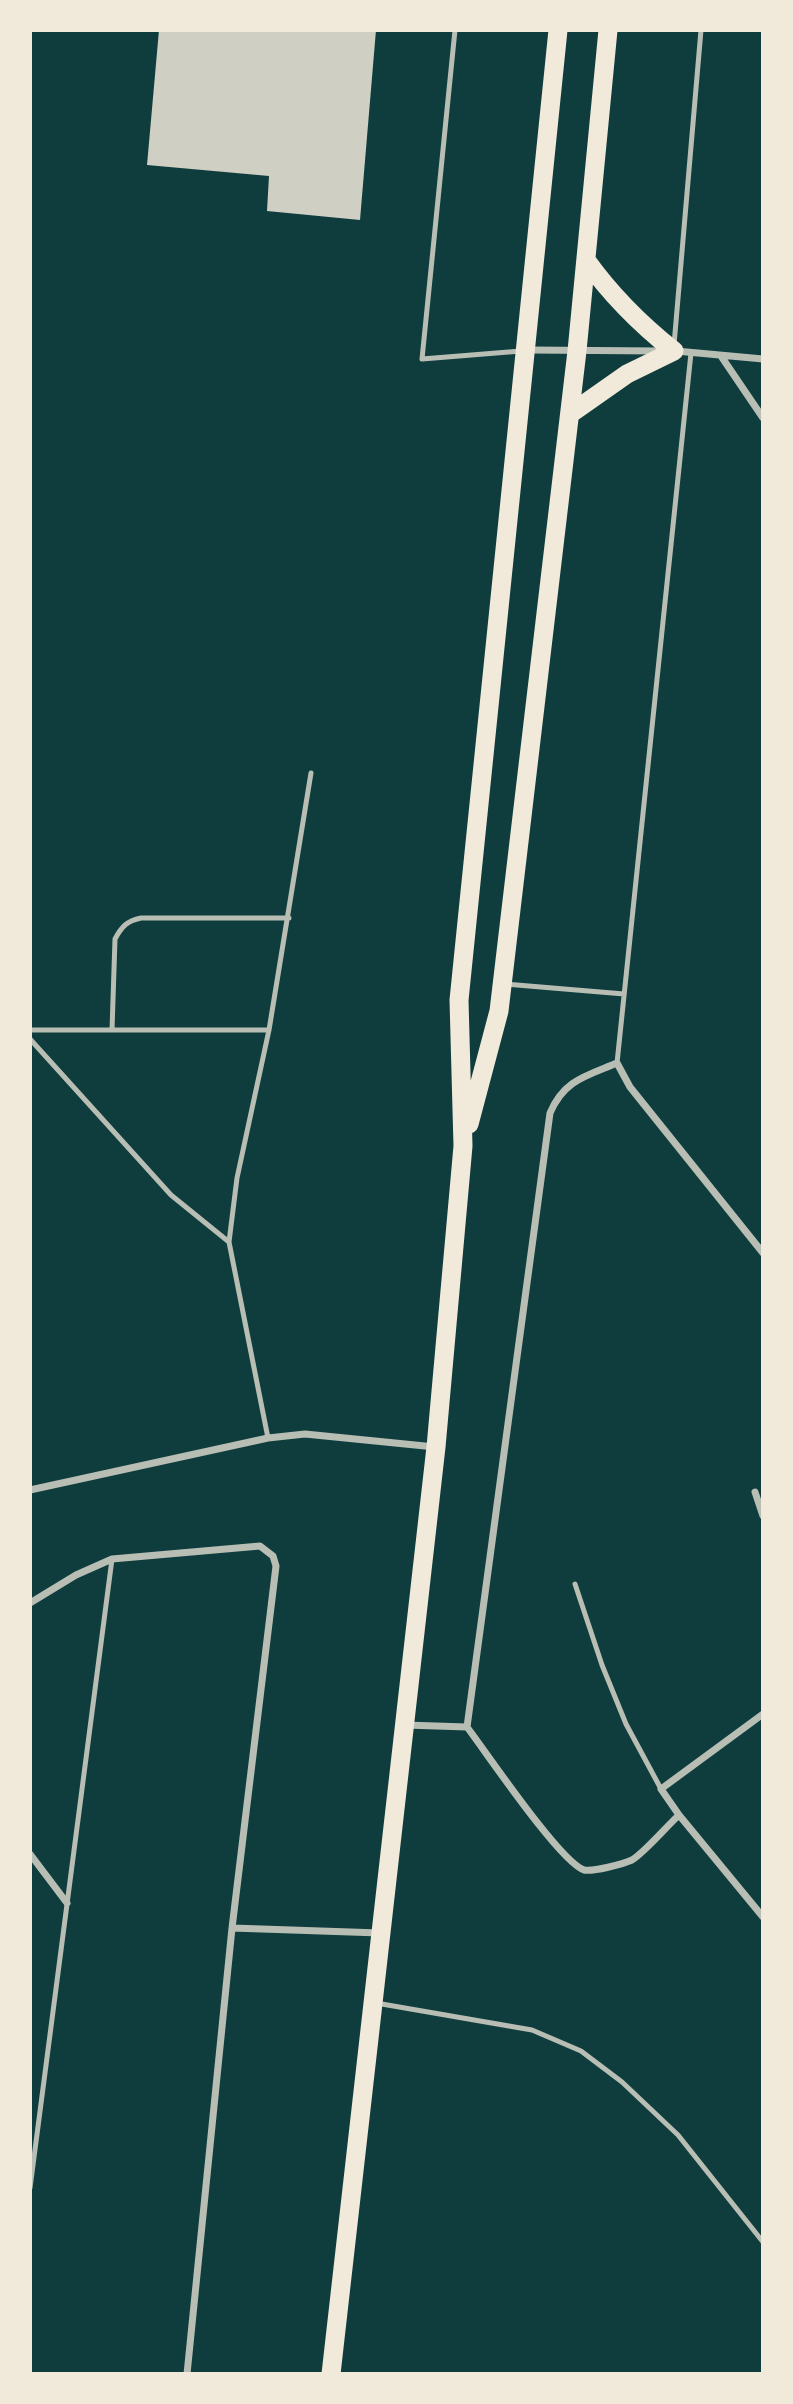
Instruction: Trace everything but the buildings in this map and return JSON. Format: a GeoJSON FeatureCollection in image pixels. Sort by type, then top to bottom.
{"type":"FeatureCollection","features":[{"type":"Feature","properties":{"kind":"highway"},"geometry":{"type":"LineString","coordinates":[[331,2374],[436,1447],[463,1146],[459,1000],[558,30]]}},
{"type":"Feature","properties":{"kind":"highway"},"geometry":{"type":"LineString","coordinates":[[463,1146],[499,1011],[578,351],[608,30]]}},
{"type":"Feature","properties":{"kind":"highway"},"geometry":{"type":"LineString","coordinates":[[586,260],[604,285],[644,327],[682,352]]}},
{"type":"Feature","properties":{"kind":"highway"},"geometry":{"type":"LineString","coordinates":[[570,414],[627,373],[682,352]]}},
{"type":"Feature","properties":{"kind":"street"},"geometry":{"type":"LineString","coordinates":[[524,350],[682,352],[763,359]]}},
{"type":"Feature","properties":{"kind":"street"},"geometry":{"type":"LineString","coordinates":[[721,356],[763,418]]}},
{"type":"Feature","properties":{"kind":"street"},"geometry":{"type":"LineString","coordinates":[[678,1815],[632,1860],[600,1869],[584,1870],[569,1859],[529,1811],[467,1727],[550,1113],[557,1097],[572,1083],[617,1063],[630,1087],[763,1253]]}},
{"type":"Feature","properties":{"kind":"street"},"geometry":{"type":"LineString","coordinates":[[30,1490],[268,1438],[305,1434],[436,1447]]}},
{"type":"Feature","properties":{"kind":"street"},"geometry":{"type":"LineString","coordinates":[[755,1492],[763,1516]]}},
{"type":"Feature","properties":{"kind":"street"},"geometry":{"type":"LineString","coordinates":[[30,1603],[76,1575],[112,1559],[260,1546],[273,1556],[276,1566],[232,1927],[187,2374]]}},
{"type":"Feature","properties":{"kind":"street"},"geometry":{"type":"LineString","coordinates":[[763,1713],[661,1789],[678,1815],[763,1917]]}},
{"type":"Feature","properties":{"kind":"street"},"geometry":{"type":"LineString","coordinates":[[404,1725],[467,1727]]}},
{"type":"Feature","properties":{"kind":"street"},"geometry":{"type":"LineString","coordinates":[[30,1854],[67,1903]]}},
{"type":"Feature","properties":{"kind":"street"},"geometry":{"type":"LineString","coordinates":[[232,1927],[380,1933]]}},
{"type":"Feature","properties":{"kind":"lane"},"geometry":{"type":"LineString","coordinates":[[455,30],[422,359],[524,350]]}},
{"type":"Feature","properties":{"kind":"lane"},"geometry":{"type":"LineString","coordinates":[[617,1063],[682,352],[701,30]]}},
{"type":"Feature","properties":{"kind":"lane"},"geometry":{"type":"LineString","coordinates":[[268,1438],[229,1242],[237,1178],[269,1030],[289,918],[311,773]]}},
{"type":"Feature","properties":{"kind":"lane"},"geometry":{"type":"LineString","coordinates":[[112,1030],[115,939],[129,920],[289,918]]}},
{"type":"Feature","properties":{"kind":"lane"},"geometry":{"type":"LineString","coordinates":[[502,984],[624,994]]}},
{"type":"Feature","properties":{"kind":"lane"},"geometry":{"type":"LineString","coordinates":[[30,1030],[269,1030]]}},
{"type":"Feature","properties":{"kind":"lane"},"geometry":{"type":"LineString","coordinates":[[30,1039],[171,1195],[229,1242]]}},
{"type":"Feature","properties":{"kind":"lane"},"geometry":{"type":"LineString","coordinates":[[30,2188],[112,1559]]}},
{"type":"Feature","properties":{"kind":"lane"},"geometry":{"type":"LineString","coordinates":[[575,1584],[602,1665],[626,1724],[661,1789]]}},
{"type":"Feature","properties":{"kind":"lane"},"geometry":{"type":"LineString","coordinates":[[373,2003],[532,2031],[581,2051],[622,2082],[678,2135],[763,2242]]}}]}
